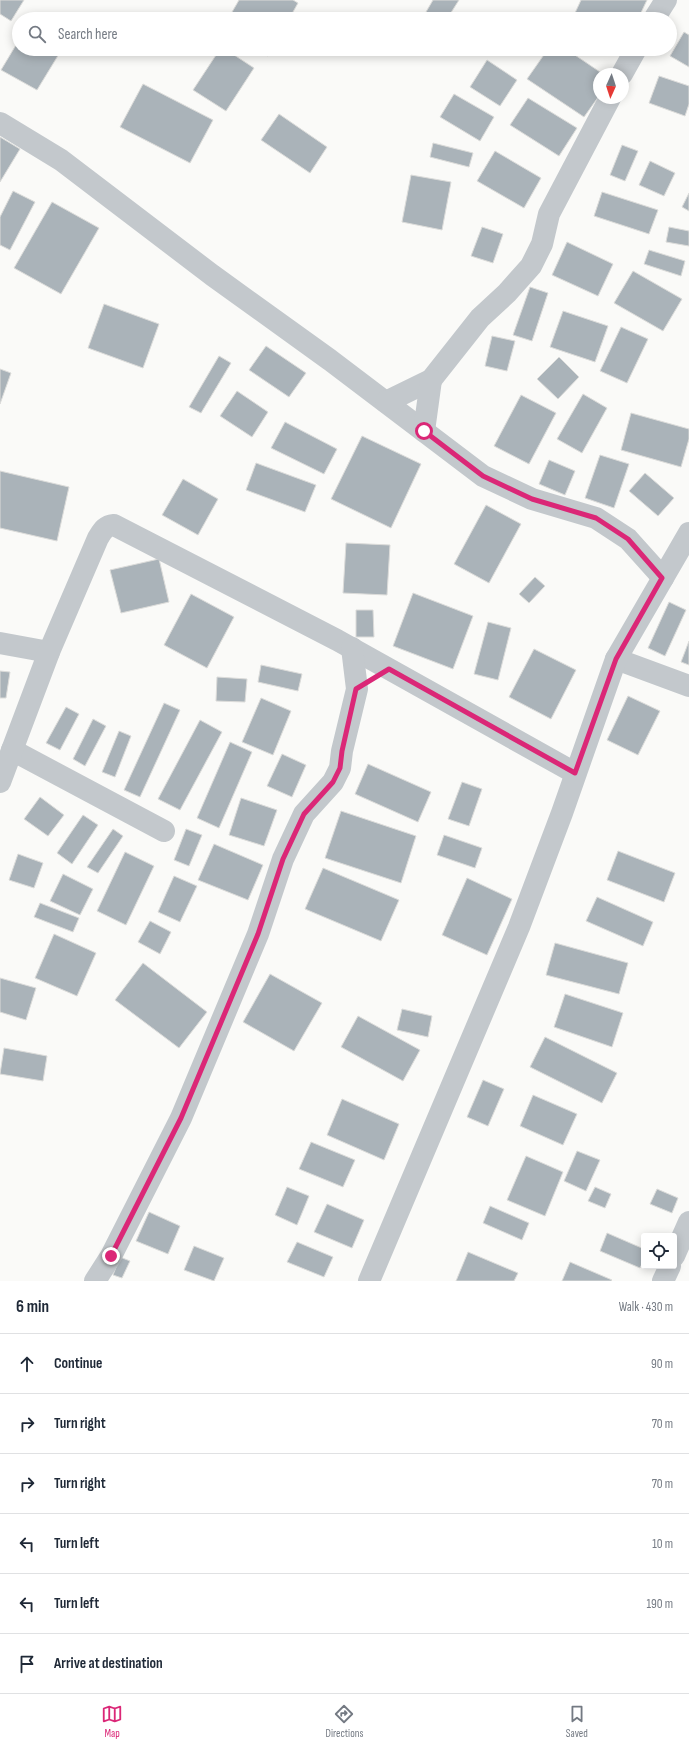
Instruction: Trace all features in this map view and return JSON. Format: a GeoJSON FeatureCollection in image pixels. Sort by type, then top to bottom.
{"type":"FeatureCollection","features":[{"type":"Feature","properties":{"kind":"street"},"geometry":{"type":"LineString","coordinates":[[658,12],[666,0]]}},
{"type":"Feature","properties":{"kind":"street"},"geometry":{"type":"LineString","coordinates":[[625,68],[632,56]]}},
{"type":"Feature","properties":{"kind":"street"},"geometry":{"type":"LineString","coordinates":[[386,402],[431,380],[480,318],[507,293],[531,266],[542,244],[549,214],[607,104]]}},
{"type":"Feature","properties":{"kind":"street"},"geometry":{"type":"LineString","coordinates":[[0,123],[61,160],[212,275],[386,402],[483,476],[532,499],[596,518],[628,539],[662,578]]}},
{"type":"Feature","properties":{"kind":"street"},"geometry":{"type":"LineString","coordinates":[[424,431],[431,380]]}},
{"type":"Feature","properties":{"kind":"street"},"geometry":{"type":"LineString","coordinates":[[0,782],[49,652],[98,538],[103,529],[114,525],[352,648],[575,773]]}},
{"type":"Feature","properties":{"kind":"street"},"geometry":{"type":"LineString","coordinates":[[369,1281],[519,927],[616,659],[689,533]]}},
{"type":"Feature","properties":{"kind":"street"},"geometry":{"type":"LineString","coordinates":[[0,643],[49,652]]}},
{"type":"Feature","properties":{"kind":"street"},"geometry":{"type":"LineString","coordinates":[[95,1281],[111,1256],[181,1118],[258,934],[283,859],[304,814],[333,782],[340,768],[342,751],[356,689],[352,648]]}},
{"type":"Feature","properties":{"kind":"street"},"geometry":{"type":"LineString","coordinates":[[616,659],[689,686]]}},
{"type":"Feature","properties":{"kind":"street"},"geometry":{"type":"LineString","coordinates":[[356,689],[389,669]]}},
{"type":"Feature","properties":{"kind":"street"},"geometry":{"type":"LineString","coordinates":[[12,750],[164,831]]}},
{"type":"Feature","properties":{"kind":"street"},"geometry":{"type":"LineString","coordinates":[[677,1249],[689,1222]]}},
{"type":"Feature","properties":{"kind":"street"},"geometry":{"type":"LineString","coordinates":[[663,1281],[669,1269]]}},
{"type":"Feature","properties":{"kind":"building"},"geometry":{"type":"Polygon","coordinates":[[[0,0],[24,0],[17,12],[12,12],[11,21],[0,14],[0,0]]]}},
{"type":"Feature","properties":{"kind":"building"},"geometry":{"type":"Polygon","coordinates":[[[239,0],[293,0],[298,3],[293,12],[232,12],[239,0]]]}},
{"type":"Feature","properties":{"kind":"building"},"geometry":{"type":"Polygon","coordinates":[[[433,0],[459,0],[451,12],[426,12],[433,0]]]}},
{"type":"Feature","properties":{"kind":"building"},"geometry":{"type":"Polygon","coordinates":[[[581,0],[647,0],[641,12],[575,12],[581,0]]]}},
{"type":"Feature","properties":{"kind":"building"},"geometry":{"type":"Polygon","coordinates":[[[684,32],[689,35],[689,67],[670,56],[677,56],[677,44],[684,32]]]}},
{"type":"Feature","properties":{"kind":"building"},"geometry":{"type":"Polygon","coordinates":[[[12,52],[12,56],[58,56],[37,90],[1,70],[12,52]]]}},
{"type":"Feature","properties":{"kind":"building"},"geometry":{"type":"Polygon","coordinates":[[[215,56],[236,56],[254,68],[226,111],[193,90],[215,56]]]}},
{"type":"Feature","properties":{"kind":"building"},"geometry":{"type":"Polygon","coordinates":[[[543,56],[576,56],[594,68],[593,104],[584,117],[527,79],[543,56]]]}},
{"type":"Feature","properties":{"kind":"building"},"geometry":{"type":"Polygon","coordinates":[[[487,60],[517,80],[500,106],[470,87],[487,60]]]}},
{"type":"Feature","properties":{"kind":"building"},"geometry":{"type":"Polygon","coordinates":[[[659,76],[689,86],[689,104],[685,116],[649,103],[659,76]]]}},
{"type":"Feature","properties":{"kind":"building"},"geometry":{"type":"Polygon","coordinates":[[[143,84],[213,120],[190,163],[120,127],[143,84]]]}},
{"type":"Feature","properties":{"kind":"building"},"geometry":{"type":"Polygon","coordinates":[[[454,94],[494,117],[480,141],[440,117],[454,94]]]}},
{"type":"Feature","properties":{"kind":"building"},"geometry":{"type":"Polygon","coordinates":[[[528,98],[577,128],[559,156],[510,125],[528,98]]]}},
{"type":"Feature","properties":{"kind":"building"},"geometry":{"type":"Polygon","coordinates":[[[279,114],[327,147],[310,173],[261,140],[279,114]]]}},
{"type":"Feature","properties":{"kind":"building"},"geometry":{"type":"Polygon","coordinates":[[[0,137],[20,149],[0,182],[0,137]]]}},
{"type":"Feature","properties":{"kind":"building"},"geometry":{"type":"Polygon","coordinates":[[[433,143],[473,153],[469,167],[430,157],[433,143]]]}},
{"type":"Feature","properties":{"kind":"building"},"geometry":{"type":"Polygon","coordinates":[[[622,145],[638,151],[625,181],[610,175],[622,145]]]}},
{"type":"Feature","properties":{"kind":"building"},"geometry":{"type":"Polygon","coordinates":[[[495,151],[541,178],[524,208],[477,181],[495,151]]]}},
{"type":"Feature","properties":{"kind":"building"},"geometry":{"type":"Polygon","coordinates":[[[650,161],[675,173],[664,196],[639,185],[650,161]]]}},
{"type":"Feature","properties":{"kind":"building"},"geometry":{"type":"Polygon","coordinates":[[[411,175],[451,182],[442,230],[402,222],[411,175]]]}},
{"type":"Feature","properties":{"kind":"building"},"geometry":{"type":"Polygon","coordinates":[[[13,191],[35,202],[10,250],[0,245],[0,217],[13,191]]]}},
{"type":"Feature","properties":{"kind":"building"},"geometry":{"type":"Polygon","coordinates":[[[602,192],[658,210],[649,234],[594,216],[602,192]]]}},
{"type":"Feature","properties":{"kind":"building"},"geometry":{"type":"Polygon","coordinates":[[[689,193],[689,211],[682,207],[689,193]]]}},
{"type":"Feature","properties":{"kind":"building"},"geometry":{"type":"Polygon","coordinates":[[[52,202],[99,228],[61,294],[14,268],[52,202]]]}},
{"type":"Feature","properties":{"kind":"building"},"geometry":{"type":"Polygon","coordinates":[[[482,227],[503,234],[493,263],[471,256],[482,227]]]}},
{"type":"Feature","properties":{"kind":"building"},"geometry":{"type":"Polygon","coordinates":[[[669,227],[689,231],[689,246],[666,242],[669,227]]]}},
{"type":"Feature","properties":{"kind":"building"},"geometry":{"type":"Polygon","coordinates":[[[567,242],[613,264],[598,296],[552,275],[567,242]]]}},
{"type":"Feature","properties":{"kind":"building"},"geometry":{"type":"Polygon","coordinates":[[[649,250],[685,261],[681,276],[644,264],[649,250]]]}},
{"type":"Feature","properties":{"kind":"building"},"geometry":{"type":"Polygon","coordinates":[[[633,271],[682,299],[663,331],[614,303],[633,271]]]}},
{"type":"Feature","properties":{"kind":"building"},"geometry":{"type":"Polygon","coordinates":[[[530,287],[548,293],[532,341],[513,335],[530,287]]]}},
{"type":"Feature","properties":{"kind":"building"},"geometry":{"type":"Polygon","coordinates":[[[104,304],[159,324],[143,368],[88,348],[104,304]]]}},
{"type":"Feature","properties":{"kind":"building"},"geometry":{"type":"Polygon","coordinates":[[[563,311],[608,326],[595,362],[550,347],[563,311]]]}},
{"type":"Feature","properties":{"kind":"building"},"geometry":{"type":"Polygon","coordinates":[[[621,327],[648,339],[627,383],[600,371],[621,327]]]}},
{"type":"Feature","properties":{"kind":"building"},"geometry":{"type":"Polygon","coordinates":[[[492,336],[515,341],[507,371],[485,366],[492,336]]]}},
{"type":"Feature","properties":{"kind":"building"},"geometry":{"type":"Polygon","coordinates":[[[266,346],[306,373],[289,397],[249,370],[266,346]]]}},
{"type":"Feature","properties":{"kind":"building"},"geometry":{"type":"Polygon","coordinates":[[[219,356],[231,363],[201,413],[189,407],[219,356]]]}},
{"type":"Feature","properties":{"kind":"building"},"geometry":{"type":"Polygon","coordinates":[[[559,357],[579,377],[558,399],[537,379],[559,357]]]}},
{"type":"Feature","properties":{"kind":"building"},"geometry":{"type":"Polygon","coordinates":[[[0,369],[11,373],[0,404],[0,369]]]}},
{"type":"Feature","properties":{"kind":"building"},"geometry":{"type":"Polygon","coordinates":[[[237,391],[268,412],[252,437],[220,416],[237,391]]]}},
{"type":"Feature","properties":{"kind":"building"},"geometry":{"type":"Polygon","coordinates":[[[583,394],[607,408],[582,453],[557,439],[583,394]]]}},
{"type":"Feature","properties":{"kind":"building"},"geometry":{"type":"Polygon","coordinates":[[[521,395],[556,413],[529,464],[494,446],[521,395]]]}},
{"type":"Feature","properties":{"kind":"building"},"geometry":{"type":"Polygon","coordinates":[[[631,413],[689,429],[689,439],[681,467],[621,450],[631,413]]]}},
{"type":"Feature","properties":{"kind":"building"},"geometry":{"type":"Polygon","coordinates":[[[285,422],[337,449],[324,474],[271,448],[285,422]]]}},
{"type":"Feature","properties":{"kind":"building"},"geometry":{"type":"Polygon","coordinates":[[[362,436],[421,464],[391,528],[331,499],[362,436]]]}},
{"type":"Feature","properties":{"kind":"building"},"geometry":{"type":"Polygon","coordinates":[[[600,455],[629,464],[614,508],[585,498],[600,455]]]}},
{"type":"Feature","properties":{"kind":"building"},"geometry":{"type":"Polygon","coordinates":[[[549,460],[575,471],[565,495],[539,484],[549,460]]]}},
{"type":"Feature","properties":{"kind":"building"},"geometry":{"type":"Polygon","coordinates":[[[256,463],[316,485],[305,512],[246,490],[256,463]]]}},
{"type":"Feature","properties":{"kind":"building"},"geometry":{"type":"Polygon","coordinates":[[[0,471],[69,487],[57,541],[0,528],[0,471]]]}},
{"type":"Feature","properties":{"kind":"building"},"geometry":{"type":"Polygon","coordinates":[[[645,473],[674,498],[658,516],[629,491],[645,473]]]}},
{"type":"Feature","properties":{"kind":"building"},"geometry":{"type":"Polygon","coordinates":[[[183,479],[218,499],[198,535],[162,515],[183,479]]]}},
{"type":"Feature","properties":{"kind":"building"},"geometry":{"type":"Polygon","coordinates":[[[486,505],[521,524],[489,583],[454,564],[486,505]]]}},
{"type":"Feature","properties":{"kind":"building"},"geometry":{"type":"Polygon","coordinates":[[[346,543],[390,545],[387,595],[343,593],[346,543]]]}},
{"type":"Feature","properties":{"kind":"building"},"geometry":{"type":"Polygon","coordinates":[[[159,559],[169,602],[121,613],[110,570],[159,559]]]}},
{"type":"Feature","properties":{"kind":"building"},"geometry":{"type":"Polygon","coordinates":[[[535,577],[545,586],[529,603],[519,594],[535,577]]]}},
{"type":"Feature","properties":{"kind":"building"},"geometry":{"type":"Polygon","coordinates":[[[413,593],[473,616],[453,669],[393,646],[413,593]]]}},
{"type":"Feature","properties":{"kind":"building"},"geometry":{"type":"Polygon","coordinates":[[[191,594],[234,617],[207,668],[164,645],[191,594]]]}},
{"type":"Feature","properties":{"kind":"building"},"geometry":{"type":"Polygon","coordinates":[[[669,602],[686,610],[665,656],[648,648],[669,602]]]}},
{"type":"Feature","properties":{"kind":"building"},"geometry":{"type":"Polygon","coordinates":[[[356,610],[373,610],[374,637],[356,637],[356,610]]]}},
{"type":"Feature","properties":{"kind":"building"},"geometry":{"type":"Polygon","coordinates":[[[488,622],[511,628],[498,680],[474,674],[488,622]]]}},
{"type":"Feature","properties":{"kind":"building"},"geometry":{"type":"Polygon","coordinates":[[[689,641],[689,665],[681,662],[689,641]]]}},
{"type":"Feature","properties":{"kind":"building"},"geometry":{"type":"Polygon","coordinates":[[[534,649],[576,670],[551,719],[509,697],[534,649]]]}},
{"type":"Feature","properties":{"kind":"building"},"geometry":{"type":"Polygon","coordinates":[[[261,665],[302,674],[298,691],[258,682],[261,665]]]}},
{"type":"Feature","properties":{"kind":"building"},"geometry":{"type":"Polygon","coordinates":[[[0,671],[10,672],[6,698],[0,698],[0,671]]]}},
{"type":"Feature","properties":{"kind":"building"},"geometry":{"type":"Polygon","coordinates":[[[217,677],[247,679],[245,702],[216,701],[217,677]]]}},
{"type":"Feature","properties":{"kind":"building"},"geometry":{"type":"Polygon","coordinates":[[[628,696],[660,711],[638,755],[607,740],[628,696]]]}},
{"type":"Feature","properties":{"kind":"building"},"geometry":{"type":"Polygon","coordinates":[[[261,698],[291,711],[273,755],[242,742],[261,698]]]}},
{"type":"Feature","properties":{"kind":"building"},"geometry":{"type":"Polygon","coordinates":[[[164,703],[180,710],[140,797],[124,790],[164,703]]]}},
{"type":"Feature","properties":{"kind":"building"},"geometry":{"type":"Polygon","coordinates":[[[66,707],[79,714],[60,750],[46,743],[66,707]]]}},
{"type":"Feature","properties":{"kind":"building"},"geometry":{"type":"Polygon","coordinates":[[[93,719],[106,726],[85,766],[73,759],[93,719]]]}},
{"type":"Feature","properties":{"kind":"building"},"geometry":{"type":"Polygon","coordinates":[[[200,720],[222,732],[180,810],[158,799],[200,720]]]}},
{"type":"Feature","properties":{"kind":"building"},"geometry":{"type":"Polygon","coordinates":[[[119,731],[131,736],[115,777],[102,772],[119,731]]]}},
{"type":"Feature","properties":{"kind":"building"},"geometry":{"type":"Polygon","coordinates":[[[230,742],[252,752],[219,828],[197,818],[230,742]]]}},
{"type":"Feature","properties":{"kind":"building"},"geometry":{"type":"Polygon","coordinates":[[[282,754],[306,765],[292,797],[267,786],[282,754]]]}},
{"type":"Feature","properties":{"kind":"building"},"geometry":{"type":"Polygon","coordinates":[[[368,764],[431,792],[418,822],[355,794],[368,764]]]}},
{"type":"Feature","properties":{"kind":"building"},"geometry":{"type":"Polygon","coordinates":[[[462,782],[482,789],[469,826],[448,819],[462,782]]]}},
{"type":"Feature","properties":{"kind":"building"},"geometry":{"type":"Polygon","coordinates":[[[40,797],[64,815],[48,836],[24,819],[40,797]]]}},
{"type":"Feature","properties":{"kind":"building"},"geometry":{"type":"Polygon","coordinates":[[[241,798],[277,810],[264,846],[229,835],[241,798]]]}},
{"type":"Feature","properties":{"kind":"building"},"geometry":{"type":"Polygon","coordinates":[[[341,811],[416,836],[401,883],[325,858],[341,811]]]}},
{"type":"Feature","properties":{"kind":"building"},"geometry":{"type":"Polygon","coordinates":[[[83,815],[98,825],[72,864],[57,853],[83,815]]]}},
{"type":"Feature","properties":{"kind":"building"},"geometry":{"type":"Polygon","coordinates":[[[113,829],[123,836],[98,873],[87,867],[113,829]]]}},
{"type":"Feature","properties":{"kind":"building"},"geometry":{"type":"Polygon","coordinates":[[[186,829],[202,835],[189,866],[174,860],[186,829]]]}},
{"type":"Feature","properties":{"kind":"building"},"geometry":{"type":"Polygon","coordinates":[[[444,835],[482,848],[475,868],[437,855],[444,835]]]}},
{"type":"Feature","properties":{"kind":"building"},"geometry":{"type":"Polygon","coordinates":[[[214,844],[263,865],[248,900],[198,880],[214,844]]]}},
{"type":"Feature","properties":{"kind":"building"},"geometry":{"type":"Polygon","coordinates":[[[618,851],[675,873],[664,902],[607,880],[618,851]]]}},
{"type":"Feature","properties":{"kind":"building"},"geometry":{"type":"Polygon","coordinates":[[[125,852],[154,866],[126,925],[97,911],[125,852]]]}},
{"type":"Feature","properties":{"kind":"building"},"geometry":{"type":"Polygon","coordinates":[[[18,854],[43,863],[34,888],[9,880],[18,854]]]}},
{"type":"Feature","properties":{"kind":"building"},"geometry":{"type":"Polygon","coordinates":[[[323,868],[399,900],[381,941],[305,909],[323,868]]]}},
{"type":"Feature","properties":{"kind":"building"},"geometry":{"type":"Polygon","coordinates":[[[63,874],[93,889],[80,915],[50,901],[63,874]]]}},
{"type":"Feature","properties":{"kind":"building"},"geometry":{"type":"Polygon","coordinates":[[[174,876],[197,886],[180,922],[158,912],[174,876]]]}},
{"type":"Feature","properties":{"kind":"building"},"geometry":{"type":"Polygon","coordinates":[[[467,878],[512,899],[487,955],[442,935],[467,878]]]}},
{"type":"Feature","properties":{"kind":"building"},"geometry":{"type":"Polygon","coordinates":[[[597,897],[653,922],[643,946],[586,921],[597,897]]]}},
{"type":"Feature","properties":{"kind":"building"},"geometry":{"type":"Polygon","coordinates":[[[40,903],[79,918],[73,932],[34,917],[40,903]]]}},
{"type":"Feature","properties":{"kind":"building"},"geometry":{"type":"Polygon","coordinates":[[[150,921],[171,932],[160,954],[138,942],[150,921]]]}},
{"type":"Feature","properties":{"kind":"building"},"geometry":{"type":"Polygon","coordinates":[[[54,934],[96,953],[77,996],[35,978],[54,934]]]}},
{"type":"Feature","properties":{"kind":"building"},"geometry":{"type":"Polygon","coordinates":[[[555,943],[628,963],[619,994],[546,975],[555,943]]]}},
{"type":"Feature","properties":{"kind":"building"},"geometry":{"type":"Polygon","coordinates":[[[143,963],[207,1012],[179,1048],[115,1000],[143,963]]]}},
{"type":"Feature","properties":{"kind":"building"},"geometry":{"type":"Polygon","coordinates":[[[270,974],[322,1003],[294,1051],[243,1022],[270,974]]]}},
{"type":"Feature","properties":{"kind":"building"},"geometry":{"type":"Polygon","coordinates":[[[0,978],[36,988],[26,1020],[0,1012],[0,978]]]}},
{"type":"Feature","properties":{"kind":"building"},"geometry":{"type":"Polygon","coordinates":[[[565,994],[623,1013],[612,1047],[554,1027],[565,994]]]}},
{"type":"Feature","properties":{"kind":"building"},"geometry":{"type":"Polygon","coordinates":[[[402,1009],[432,1016],[428,1037],[397,1030],[402,1009]]]}},
{"type":"Feature","properties":{"kind":"building"},"geometry":{"type":"Polygon","coordinates":[[[358,1016],[420,1050],[403,1081],[341,1047],[358,1016]]]}},
{"type":"Feature","properties":{"kind":"building"},"geometry":{"type":"Polygon","coordinates":[[[545,1037],[617,1073],[602,1103],[530,1067],[545,1037]]]}},
{"type":"Feature","properties":{"kind":"building"},"geometry":{"type":"Polygon","coordinates":[[[4,1048],[47,1056],[43,1081],[0,1074],[4,1048]]]}},
{"type":"Feature","properties":{"kind":"building"},"geometry":{"type":"Polygon","coordinates":[[[483,1080],[504,1089],[488,1126],[467,1117],[483,1080]]]}},
{"type":"Feature","properties":{"kind":"building"},"geometry":{"type":"Polygon","coordinates":[[[533,1095],[577,1114],[563,1145],[520,1126],[533,1095]]]}},
{"type":"Feature","properties":{"kind":"building"},"geometry":{"type":"Polygon","coordinates":[[[342,1099],[399,1124],[384,1160],[327,1135],[342,1099]]]}},
{"type":"Feature","properties":{"kind":"building"},"geometry":{"type":"Polygon","coordinates":[[[311,1142],[355,1160],[343,1187],[299,1169],[311,1142]]]}},
{"type":"Feature","properties":{"kind":"building"},"geometry":{"type":"Polygon","coordinates":[[[577,1151],[600,1160],[586,1191],[564,1181],[577,1151]]]}},
{"type":"Feature","properties":{"kind":"building"},"geometry":{"type":"Polygon","coordinates":[[[526,1156],[563,1172],[545,1216],[507,1200],[526,1156]]]}},
{"type":"Feature","properties":{"kind":"building"},"geometry":{"type":"Polygon","coordinates":[[[287,1187],[309,1196],[297,1225],[275,1215],[287,1187]]]}},
{"type":"Feature","properties":{"kind":"building"},"geometry":{"type":"Polygon","coordinates":[[[595,1187],[611,1194],[605,1208],[588,1201],[595,1187]]]}},
{"type":"Feature","properties":{"kind":"building"},"geometry":{"type":"Polygon","coordinates":[[[657,1189],[678,1198],[672,1213],[650,1204],[657,1189]]]}},
{"type":"Feature","properties":{"kind":"building"},"geometry":{"type":"Polygon","coordinates":[[[327,1204],[364,1220],[352,1248],[314,1232],[327,1204]]]}},
{"type":"Feature","properties":{"kind":"building"},"geometry":{"type":"Polygon","coordinates":[[[490,1206],[529,1223],[522,1240],[483,1223],[490,1206]]]}},
{"type":"Feature","properties":{"kind":"building"},"geometry":{"type":"Polygon","coordinates":[[[149,1212],[180,1226],[168,1254],[136,1241],[149,1212]]]}},
{"type":"Feature","properties":{"kind":"building"},"geometry":{"type":"Polygon","coordinates":[[[607,1233],[641,1248],[641,1266],[640,1268],[600,1251],[607,1233]]]}},
{"type":"Feature","properties":{"kind":"building"},"geometry":{"type":"Polygon","coordinates":[[[297,1242],[333,1257],[324,1277],[287,1262],[297,1242]]]}},
{"type":"Feature","properties":{"kind":"building"},"geometry":{"type":"Polygon","coordinates":[[[194,1246],[224,1258],[214,1281],[184,1270],[194,1246]]]}},
{"type":"Feature","properties":{"kind":"building"},"geometry":{"type":"Polygon","coordinates":[[[468,1252],[518,1273],[514,1281],[456,1281],[468,1252]]]}},
{"type":"Feature","properties":{"kind":"building"},"geometry":{"type":"Polygon","coordinates":[[[120,1257],[130,1261],[122,1278],[113,1275],[120,1257]]]}},
{"type":"Feature","properties":{"kind":"building"},"geometry":{"type":"Polygon","coordinates":[[[570,1262],[612,1280],[562,1281],[570,1262]]]}},
{"type":"Feature","properties":{"kind":"route"},"geometry":{"type":"LineString","coordinates":[[111,1256],[181,1118],[258,934],[283,859],[304,814],[333,782],[340,768],[342,751],[356,689],[389,669],[575,773],[616,659],[662,578],[628,539],[596,518],[532,499],[483,476],[424,431]]}}]}
